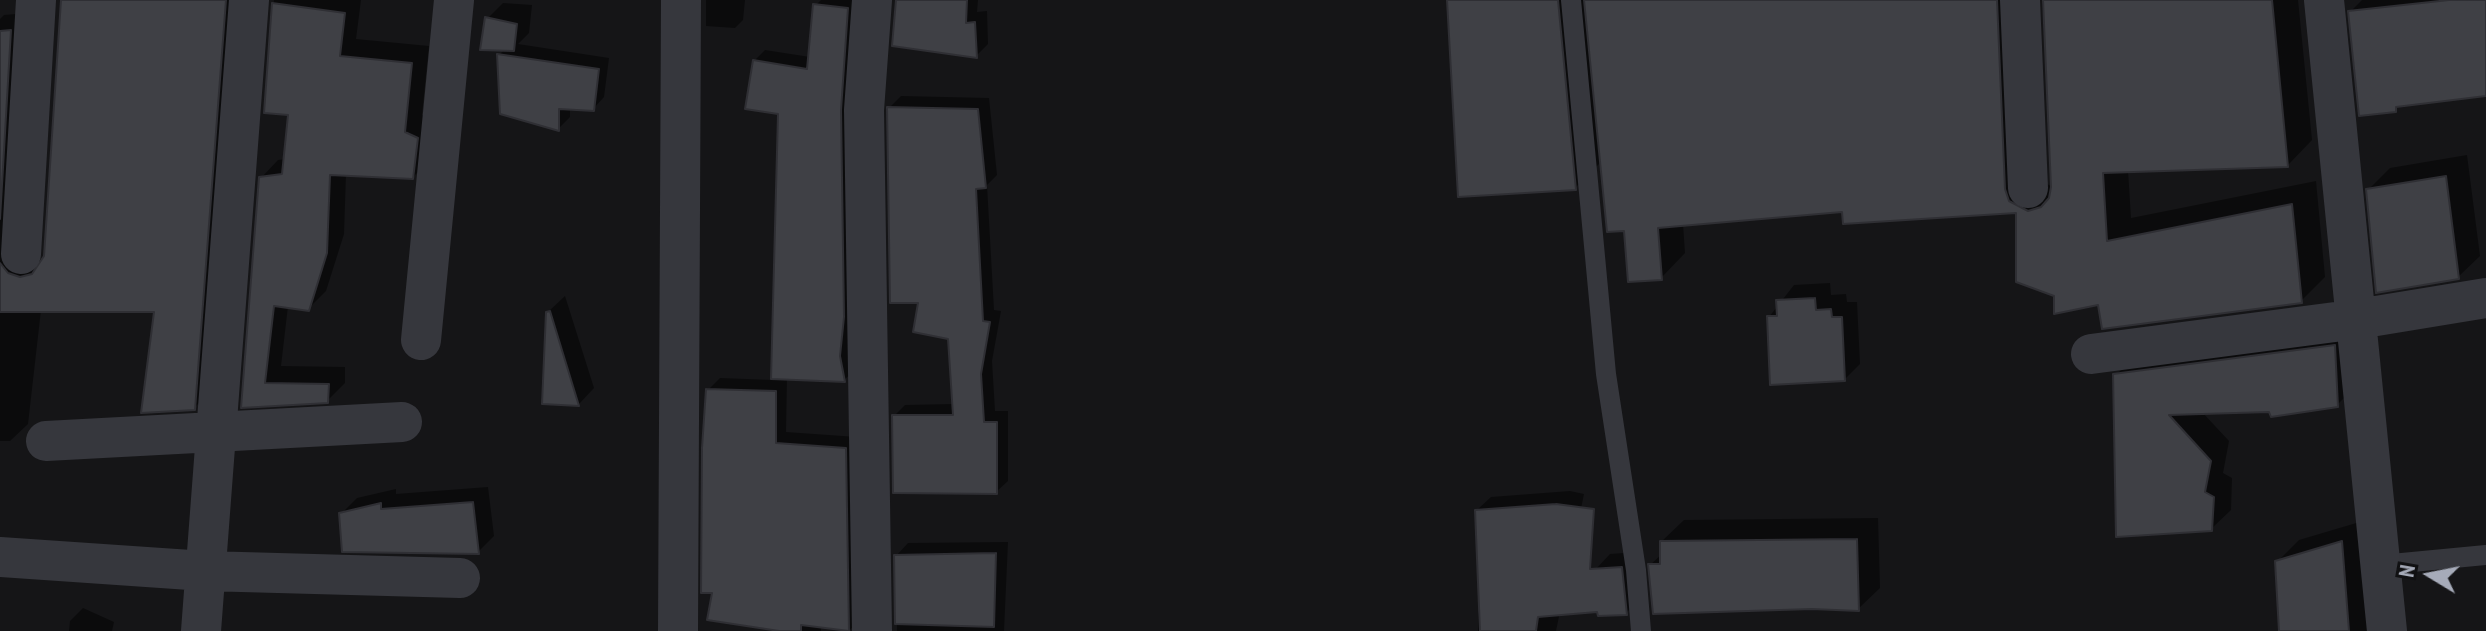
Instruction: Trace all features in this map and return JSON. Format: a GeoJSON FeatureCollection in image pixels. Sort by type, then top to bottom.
{"type":"FeatureCollection","features":[{"type":"Feature","properties":{"kind":"street"},"geometry":{"type":"LineString","coordinates":[[21,254],[36,0]]}},
{"type":"Feature","properties":{"kind":"street"},"geometry":{"type":"LineString","coordinates":[[201,631],[249,0]]}},
{"type":"Feature","properties":{"kind":"street"},"geometry":{"type":"LineString","coordinates":[[421,340],[454,0]]}},
{"type":"Feature","properties":{"kind":"street"},"geometry":{"type":"LineString","coordinates":[[678,631],[681,0]]}},
{"type":"Feature","properties":{"kind":"street"},"geometry":{"type":"LineString","coordinates":[[872,0],[864,110],[872,631]]}},
{"type":"Feature","properties":{"kind":"street"},"geometry":{"type":"LineString","coordinates":[[2020,0],[2028,188]]}},
{"type":"Feature","properties":{"kind":"street"},"geometry":{"type":"LineString","coordinates":[[2324,0],[2387,631]]}},
{"type":"Feature","properties":{"kind":"street"},"geometry":{"type":"LineString","coordinates":[[2091,354],[2358,319],[2486,298]]}},
{"type":"Feature","properties":{"kind":"street"},"geometry":{"type":"LineString","coordinates":[[46,441],[402,422]]}},
{"type":"Feature","properties":{"kind":"street"},"geometry":{"type":"LineString","coordinates":[[0,557],[205,571],[460,578]]}},
{"type":"Feature","properties":{"kind":"lane"},"geometry":{"type":"LineString","coordinates":[[1571,0],[1606,374],[1636,570],[1641,631]]}},
{"type":"Feature","properties":{"kind":"lane"},"geometry":{"type":"LineString","coordinates":[[2381,565],[2486,555]]}},
{"type":"Feature","properties":{"kind":"building"},"geometry":{"type":"Polygon","coordinates":[[[61,0],[226,0],[195,410],[141,413],[154,312],[0,312],[0,263],[8,273],[20,277],[32,274],[44,256],[61,0]]]}},
{"type":"Feature","properties":{"kind":"building"},"geometry":{"type":"Polygon","coordinates":[[[896,0],[967,0],[966,23],[975,22],[977,58],[892,46],[896,0]]]}},
{"type":"Feature","properties":{"kind":"building"},"geometry":{"type":"Polygon","coordinates":[[[1447,0],[1558,0],[1576,190],[1458,197],[1447,0]]]}},
{"type":"Feature","properties":{"kind":"building"},"geometry":{"type":"Polygon","coordinates":[[[1584,0],[1997,0],[2005,189],[2009,201],[2028,211],[2041,207],[2049,198],[2051,187],[2043,0],[2272,0],[2288,167],[2103,173],[2107,241],[2292,204],[2302,303],[2102,329],[2098,305],[2054,314],[2054,296],[2016,282],[2016,213],[1843,224],[1842,212],[1658,228],[1662,280],[1628,282],[1624,231],[1607,232],[1584,0]]]}},
{"type":"Feature","properties":{"kind":"building"},"geometry":{"type":"Polygon","coordinates":[[[2449,0],[2486,0],[2486,96],[2396,107],[2396,112],[2359,116],[2348,11],[2449,0]]]}},
{"type":"Feature","properties":{"kind":"building"},"geometry":{"type":"Polygon","coordinates":[[[272,3],[345,13],[340,56],[412,63],[405,132],[418,138],[413,179],[330,175],[327,253],[309,311],[274,306],[265,383],[329,384],[328,403],[241,408],[259,177],[282,174],[288,115],[264,113],[272,3]]]}},
{"type":"Feature","properties":{"kind":"building"},"geometry":{"type":"Polygon","coordinates":[[[813,4],[848,8],[841,110],[844,317],[840,356],[845,382],[771,379],[778,114],[745,109],[753,60],[807,69],[813,4]]]}},
{"type":"Feature","properties":{"kind":"building"},"geometry":{"type":"Polygon","coordinates":[[[485,17],[517,24],[514,51],[480,50],[485,17]]]}},
{"type":"Feature","properties":{"kind":"building"},"geometry":{"type":"Polygon","coordinates":[[[11,30],[0,219],[0,31],[11,30]]]}},
{"type":"Feature","properties":{"kind":"building"},"geometry":{"type":"Polygon","coordinates":[[[497,54],[599,69],[594,111],[559,109],[559,131],[500,114],[497,54]]]}},
{"type":"Feature","properties":{"kind":"building"},"geometry":{"type":"Polygon","coordinates":[[[887,107],[978,109],[986,188],[976,189],[983,321],[990,322],[981,374],[984,422],[997,422],[997,494],[893,493],[892,415],[953,415],[948,339],[913,332],[918,303],[890,303],[887,107]]]}},
{"type":"Feature","properties":{"kind":"building"},"geometry":{"type":"Polygon","coordinates":[[[2446,176],[2459,279],[2376,293],[2366,189],[2446,176]]]}},
{"type":"Feature","properties":{"kind":"building"},"geometry":{"type":"Polygon","coordinates":[[[1815,298],[1816,310],[1831,309],[1832,317],[1842,317],[1845,381],[1770,385],[1767,316],[1777,316],[1776,300],[1815,298]]]}},
{"type":"Feature","properties":{"kind":"building"},"geometry":{"type":"Polygon","coordinates":[[[550,311],[579,406],[542,404],[546,312],[550,311]]]}},
{"type":"Feature","properties":{"kind":"building"},"geometry":{"type":"Polygon","coordinates":[[[2335,345],[2338,407],[2271,417],[2269,412],[2169,415],[2211,461],[2205,492],[2214,497],[2212,531],[2116,537],[2113,374],[2335,345]]]}},
{"type":"Feature","properties":{"kind":"building"},"geometry":{"type":"Polygon","coordinates":[[[706,389],[776,391],[776,443],[846,448],[849,631],[801,625],[801,631],[779,631],[707,620],[712,593],[701,593],[702,448],[706,389]]]}},
{"type":"Feature","properties":{"kind":"building"},"geometry":{"type":"Polygon","coordinates":[[[473,502],[479,554],[342,552],[339,513],[381,503],[381,509],[473,502]]]}},
{"type":"Feature","properties":{"kind":"building"},"geometry":{"type":"Polygon","coordinates":[[[1556,504],[1594,509],[1590,569],[1622,567],[1627,615],[1598,616],[1597,612],[1538,617],[1536,631],[1480,631],[1475,510],[1556,504]]]}},
{"type":"Feature","properties":{"kind":"building"},"geometry":{"type":"Polygon","coordinates":[[[1857,539],[1859,611],[1812,609],[1653,614],[1648,564],[1660,564],[1660,541],[1857,539]]]}},
{"type":"Feature","properties":{"kind":"building"},"geometry":{"type":"Polygon","coordinates":[[[2342,541],[2349,631],[2279,631],[2275,561],[2342,541]]]}},
{"type":"Feature","properties":{"kind":"building"},"geometry":{"type":"Polygon","coordinates":[[[996,553],[994,627],[895,624],[894,555],[996,553]]]}}]}
